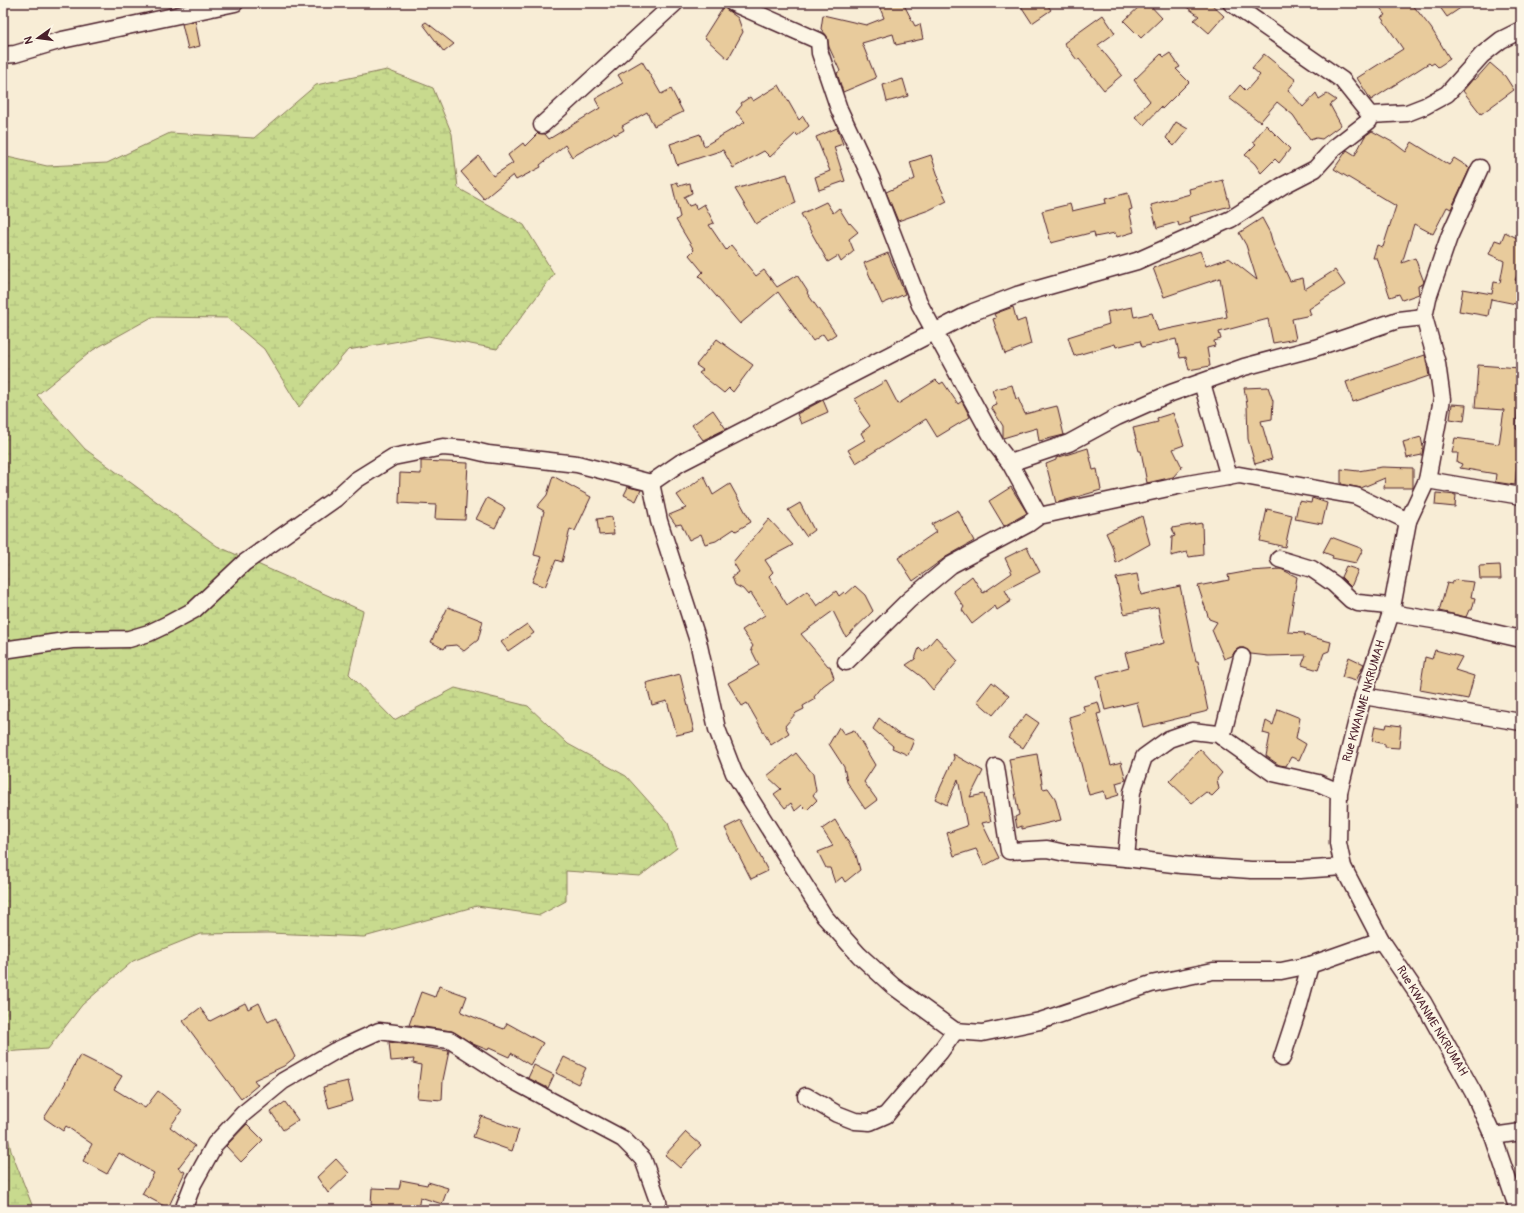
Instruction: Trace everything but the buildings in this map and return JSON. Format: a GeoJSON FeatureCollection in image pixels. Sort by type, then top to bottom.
{"type":"FeatureCollection","features":[{"type":"Feature","properties":{"kind":"street"},"geometry":{"type":"LineString","coordinates":[[3,55],[15,54],[62,40],[235,3]]}},
{"type":"Feature","properties":{"kind":"street"},"geometry":{"type":"LineString","coordinates":[[542,125],[675,3]]}},
{"type":"Feature","properties":{"kind":"street"},"geometry":{"type":"LineString","coordinates":[[733,3],[819,41],[820,53],[839,109],[871,178],[920,305],[933,332],[946,351],[997,446],[1010,463],[1039,516]]}},
{"type":"Feature","properties":{"kind":"street"},"geometry":{"type":"LineString","coordinates":[[651,483],[680,462],[850,374],[923,339],[933,332],[973,312],[1017,295],[1138,261],[1231,219],[1282,186],[1315,168],[1334,148],[1369,121],[1370,115],[1342,80],[1231,3]]}},
{"type":"Feature","properties":{"kind":"street"},"geometry":{"type":"LineString","coordinates":[[1370,115],[1407,113],[1425,106],[1448,94],[1482,55],[1501,40],[1521,30]]}},
{"type":"Feature","properties":{"kind":"street","name":"Rue KWANME NKRUMAH"},"geometry":{"type":"LineString","coordinates":[[1480,168],[1448,237],[1428,298],[1424,317],[1437,363],[1442,398],[1427,480],[1408,521],[1391,613],[1363,696],[1339,792],[1338,843],[1343,867],[1381,940],[1440,1032],[1474,1092],[1493,1136],[1518,1210]]}},
{"type":"Feature","properties":{"kind":"street"},"geometry":{"type":"LineString","coordinates":[[1010,463],[1069,443],[1124,414],[1171,393],[1244,367],[1315,348],[1398,320],[1424,317]]}},
{"type":"Feature","properties":{"kind":"street"},"geometry":{"type":"LineString","coordinates":[[1202,383],[1228,476]]}},
{"type":"Feature","properties":{"kind":"street"},"geometry":{"type":"LineString","coordinates":[[3,650],[72,640],[129,639],[149,633],[168,624],[194,610],[244,564],[335,498],[356,480],[393,457],[443,447],[467,449],[488,454],[577,464],[651,483]]}},
{"type":"Feature","properties":{"kind":"street"},"geometry":{"type":"LineString","coordinates":[[846,662],[909,600],[951,565],[1028,524],[1039,516],[1182,484],[1239,475],[1356,496],[1408,521]]}},
{"type":"Feature","properties":{"kind":"street"},"geometry":{"type":"LineString","coordinates":[[1427,480],[1521,496]]}},
{"type":"Feature","properties":{"kind":"street"},"geometry":{"type":"LineString","coordinates":[[651,483],[658,521],[698,642],[717,730],[734,773],[824,916],[859,955],[893,986],[955,1031],[982,1033],[1040,1021],[1151,984],[1214,971],[1269,972],[1310,964],[1381,940]]}},
{"type":"Feature","properties":{"kind":"street"},"geometry":{"type":"LineString","coordinates":[[1279,559],[1312,569],[1334,584],[1351,600],[1367,605],[1388,606],[1391,613],[1451,623],[1521,639]]}},
{"type":"Feature","properties":{"kind":"street"},"geometry":{"type":"LineString","coordinates":[[1222,737],[1242,657]]}},
{"type":"Feature","properties":{"kind":"street"},"geometry":{"type":"LineString","coordinates":[[1363,696],[1521,722]]}},
{"type":"Feature","properties":{"kind":"street"},"geometry":{"type":"LineString","coordinates":[[1126,858],[1132,792],[1144,757],[1169,739],[1192,731],[1218,734],[1273,773],[1318,783],[1339,792]]}},
{"type":"Feature","properties":{"kind":"street"},"geometry":{"type":"LineString","coordinates":[[996,766],[1009,851],[1047,849],[1065,853],[1126,858],[1181,865],[1251,870],[1300,870],[1343,867]]}},
{"type":"Feature","properties":{"kind":"street"},"geometry":{"type":"LineString","coordinates":[[1282,1058],[1298,1009],[1310,964]]}},
{"type":"Feature","properties":{"kind":"street"},"geometry":{"type":"LineString","coordinates":[[183,1210],[193,1184],[215,1144],[244,1114],[283,1081],[335,1051],[379,1031],[450,1040],[512,1080],[622,1139],[643,1159],[658,1201],[659,1210]]}},
{"type":"Feature","properties":{"kind":"street"},"geometry":{"type":"LineString","coordinates":[[806,1096],[837,1114],[855,1121],[870,1122],[886,1115],[940,1052],[955,1031]]}},
{"type":"Feature","properties":{"kind":"street"},"geometry":{"type":"LineString","coordinates":[[1493,1136],[1521,1132]]}},
{"type":"Feature","properties":{"kind":"green space"},"geometry":{"type":"Polygon","coordinates":[[[387,70],[433,88],[452,134],[458,188],[524,225],[554,274],[497,349],[428,336],[348,350],[299,407],[264,349],[227,318],[152,317],[93,350],[37,395],[85,449],[217,546],[363,611],[349,674],[394,720],[455,688],[528,706],[568,744],[626,776],[668,823],[677,848],[640,876],[566,871],[566,901],[540,915],[477,906],[364,937],[269,933],[200,934],[133,961],[82,1005],[48,1049],[3,1052],[3,156],[47,166],[107,163],[170,133],[254,138],[316,85],[387,70]]]}},
{"type":"Feature","properties":{"kind":"green space"},"geometry":{"type":"Polygon","coordinates":[[[3,1114],[11,1151],[34,1210],[3,1210],[3,1114]]]}}]}
